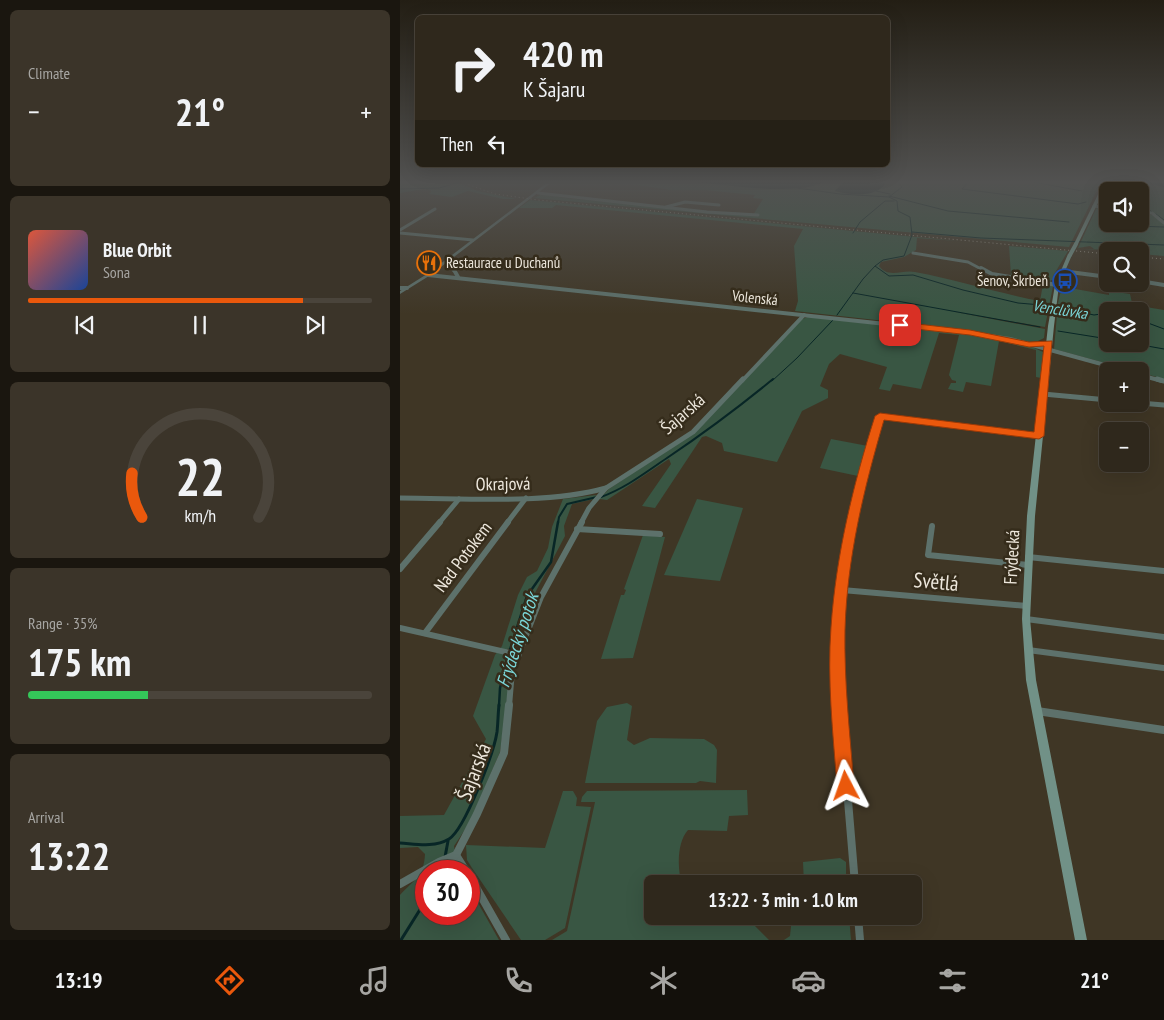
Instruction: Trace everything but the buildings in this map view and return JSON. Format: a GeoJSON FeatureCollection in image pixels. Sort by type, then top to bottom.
{"type":"FeatureCollection","features":[{"type":"Feature","properties":{"kind":"main road","name":"Frýdecká"},"geometry":{"type":"LineString","coordinates":[[1081,940],[1036,711],[1027,650],[1026,606],[1039,436],[1054,302],[1062,271],[1085,226]]}},
{"type":"Feature","properties":{"kind":"street"},"geometry":{"type":"LineString","coordinates":[[400,293],[428,275],[493,226]]}},
{"type":"Feature","properties":{"kind":"street"},"geometry":{"type":"LineString","coordinates":[[400,232],[473,240]]}},
{"type":"Feature","properties":{"kind":"street"},"geometry":{"type":"LineString","coordinates":[[913,253],[966,262],[992,274],[1057,285]]}},
{"type":"Feature","properties":{"kind":"street"},"geometry":{"type":"LineString","coordinates":[[447,259],[458,277]]}},
{"type":"Feature","properties":{"kind":"street"},"geometry":{"type":"LineString","coordinates":[[1062,271],[1099,276]]}},
{"type":"Feature","properties":{"kind":"street","name":"Volenská"},"geometry":{"type":"LineString","coordinates":[[428,275],[970,333],[1049,346],[1099,362]]}},
{"type":"Feature","properties":{"kind":"street"},"geometry":{"type":"LineString","coordinates":[[1149,282],[1164,285]]}},
{"type":"Feature","properties":{"kind":"street"},"geometry":{"type":"LineString","coordinates":[[400,288],[407,288]]}},
{"type":"Feature","properties":{"kind":"street","name":"Šajarská"},"geometry":{"type":"LineString","coordinates":[[449,857],[477,814],[504,753],[512,671],[517,654],[542,597],[577,529],[597,497],[606,488],[693,432],[804,314]]}},
{"type":"Feature","properties":{"kind":"street"},"geometry":{"type":"LineString","coordinates":[[1149,377],[1164,381]]}},
{"type":"Feature","properties":{"kind":"street"},"geometry":{"type":"LineString","coordinates":[[1044,394],[1099,399]]}},
{"type":"Feature","properties":{"kind":"street"},"geometry":{"type":"LineString","coordinates":[[1149,403],[1164,404]]}},
{"type":"Feature","properties":{"kind":"street"},"geometry":{"type":"LineString","coordinates":[[854,875],[838,685],[838,628],[844,563],[861,479],[880,416],[1039,436]]}},
{"type":"Feature","properties":{"kind":"street","name":"Okrajová"},"geometry":{"type":"LineString","coordinates":[[400,498],[526,498],[581,494],[606,488]]}},
{"type":"Feature","properties":{"kind":"street","name":"Nad Potokem"},"geometry":{"type":"LineString","coordinates":[[424,633],[526,498]]}},
{"type":"Feature","properties":{"kind":"street"},"geometry":{"type":"LineString","coordinates":[[400,569],[459,499]]}},
{"type":"Feature","properties":{"kind":"street"},"geometry":{"type":"LineString","coordinates":[[932,526],[928,555],[1164,571]]}},
{"type":"Feature","properties":{"kind":"street"},"geometry":{"type":"LineString","coordinates":[[577,529],[660,534]]}},
{"type":"Feature","properties":{"kind":"street","name":"Světlá"},"geometry":{"type":"LineString","coordinates":[[842,590],[1026,606]]}},
{"type":"Feature","properties":{"kind":"street"},"geometry":{"type":"LineString","coordinates":[[1026,619],[1164,637]]}},
{"type":"Feature","properties":{"kind":"street"},"geometry":{"type":"LineString","coordinates":[[400,628],[517,654]]}},
{"type":"Feature","properties":{"kind":"street"},"geometry":{"type":"LineString","coordinates":[[1027,650],[1164,668]]}},
{"type":"Feature","properties":{"kind":"street"},"geometry":{"type":"LineString","coordinates":[[1036,711],[1164,730]]}},
{"type":"Feature","properties":{"kind":"street"},"geometry":{"type":"LineString","coordinates":[[400,884],[449,857],[453,860]]}},
{"type":"Feature","properties":{"kind":"street"},"geometry":{"type":"LineString","coordinates":[[480,894],[506,940]]}},
{"type":"Feature","properties":{"kind":"street"},"geometry":{"type":"LineString","coordinates":[[859,925],[860,940]]}},
{"type":"Feature","properties":{"kind":"green space"},"geometry":{"type":"Polygon","coordinates":[[[771,226],[800,226],[958,241],[917,238],[916,250],[904,257],[881,262],[879,266],[891,273],[910,271],[1040,301],[1043,284],[1053,286],[1045,327],[950,311],[1045,329],[1044,338],[1029,342],[966,330],[795,311],[798,301],[794,246],[803,229],[771,226]]]}},
{"type":"Feature","properties":{"kind":"green space"},"geometry":{"type":"Polygon","coordinates":[[[838,226],[1079,226],[1069,247],[838,226]]]}},
{"type":"Feature","properties":{"kind":"green space"},"geometry":{"type":"Polygon","coordinates":[[[1088,226],[1099,226],[1099,232],[1149,232],[1149,226],[1164,226],[1164,256],[1149,255],[1149,242],[1099,242],[1099,250],[1082,249],[1094,249],[1090,246],[1078,248],[1088,226]]]}},
{"type":"Feature","properties":{"kind":"green space"},"geometry":{"type":"Polygon","coordinates":[[[1009,246],[1068,251],[1053,276],[1054,280],[1051,280],[1050,283],[1011,275],[1009,246]]]}},
{"type":"Feature","properties":{"kind":"green space"},"geometry":{"type":"Polygon","coordinates":[[[1064,287],[1109,295],[1109,292],[1130,294],[1132,302],[1099,302],[1099,352],[1149,352],[1149,308],[1164,310],[1164,379],[1149,375],[1149,362],[1102,362],[1054,349],[1058,303],[1064,287]]]}},
{"type":"Feature","properties":{"kind":"green space"},"geometry":{"type":"Polygon","coordinates":[[[808,317],[975,335],[1028,345],[1043,352],[1041,378],[1036,377],[1036,350],[999,341],[991,386],[966,382],[963,392],[948,389],[951,383],[956,383],[949,375],[959,335],[939,333],[921,389],[893,384],[890,391],[879,389],[887,367],[840,354],[829,364],[820,386],[828,390],[828,398],[802,411],[777,462],[724,451],[722,443],[706,436],[702,437],[655,508],[642,506],[671,464],[669,459],[607,500],[599,499],[609,489],[694,432],[802,319],[808,317]]]}},
{"type":"Feature","properties":{"kind":"green space"},"geometry":{"type":"Polygon","coordinates":[[[831,439],[868,446],[858,476],[820,468],[831,439]]]}},
{"type":"Feature","properties":{"kind":"green space"},"geometry":{"type":"Polygon","coordinates":[[[596,495],[594,499],[572,504],[564,526],[565,536],[526,610],[517,646],[507,649],[504,658],[511,669],[500,752],[470,822],[454,846],[456,860],[424,860],[425,854],[418,847],[400,848],[400,816],[444,815],[486,739],[473,716],[495,655],[502,646],[518,595],[527,577],[537,571],[548,548],[552,527],[563,499],[596,495]]]}},
{"type":"Feature","properties":{"kind":"green space"},"geometry":{"type":"Polygon","coordinates":[[[697,499],[743,508],[720,581],[664,575],[697,499]]]}},
{"type":"Feature","properties":{"kind":"green space"},"geometry":{"type":"Polygon","coordinates":[[[643,535],[665,537],[633,658],[601,659],[621,595],[624,595],[626,590],[624,589],[643,535]]]}},
{"type":"Feature","properties":{"kind":"green space"},"geometry":{"type":"Polygon","coordinates":[[[627,703],[632,706],[627,740],[634,745],[650,738],[704,739],[714,745],[717,750],[716,783],[700,781],[696,783],[585,783],[597,721],[607,707],[627,703]]]}},
{"type":"Feature","properties":{"kind":"green space"},"geometry":{"type":"Polygon","coordinates":[[[747,790],[748,815],[729,816],[727,831],[688,830],[684,835],[679,856],[680,875],[644,875],[644,925],[754,925],[769,940],[552,940],[567,931],[595,802],[581,802],[582,797],[587,791],[747,790]]]}},
{"type":"Feature","properties":{"kind":"green space"},"geometry":{"type":"Polygon","coordinates":[[[563,791],[573,791],[577,798],[576,806],[591,807],[565,928],[545,940],[521,940],[480,879],[480,860],[467,860],[466,845],[545,848],[563,791]]]}},
{"type":"Feature","properties":{"kind":"green space"},"geometry":{"type":"Polygon","coordinates":[[[840,858],[846,862],[846,875],[804,875],[803,862],[840,858]]]}},
{"type":"Feature","properties":{"kind":"green space"},"geometry":{"type":"Polygon","coordinates":[[[415,880],[415,925],[480,925],[480,906],[499,940],[400,940],[400,895],[415,880]]]}},
{"type":"Feature","properties":{"kind":"green space"},"geometry":{"type":"Polygon","coordinates":[[[791,925],[850,925],[851,940],[784,940],[790,936],[791,925]]]}},
{"type":"Feature","properties":{"kind":"waterway"},"geometry":{"type":"LineString","coordinates":[[853,233],[858,226]]}},
{"type":"Feature","properties":{"kind":"waterway","name":"Venclůvka"},"geometry":{"type":"LineString","coordinates":[[875,266],[883,260],[904,256],[912,235],[911,226]]}},
{"type":"Feature","properties":{"kind":"waterway"},"geometry":{"type":"LineString","coordinates":[[1149,227],[1164,227]]}},
{"type":"Feature","properties":{"kind":"waterway"},"geometry":{"type":"LineString","coordinates":[[912,232],[981,238],[1164,245]]}},
{"type":"Feature","properties":{"kind":"waterway","name":"Frýdecký potok"},"geometry":{"type":"LineString","coordinates":[[837,315],[863,279],[875,266]]}},
{"type":"Feature","properties":{"kind":"waterway","name":"Venclůvka"},"geometry":{"type":"LineString","coordinates":[[875,266],[889,276],[913,275],[963,290],[1018,303],[1053,306],[1094,315],[1099,314]]}},
{"type":"Feature","properties":{"kind":"waterway"},"geometry":{"type":"LineString","coordinates":[[853,293],[1040,327]]}},
{"type":"Feature","properties":{"kind":"waterway","name":"Frýdecký potok"},"geometry":{"type":"LineString","coordinates":[[772,381],[833,320]]}},
{"type":"Feature","properties":{"kind":"waterway","name":"Venclůvka"},"geometry":{"type":"LineString","coordinates":[[1149,323],[1164,329]]}},
{"type":"Feature","properties":{"kind":"waterway"},"geometry":{"type":"LineString","coordinates":[[1058,331],[1099,338]]}},
{"type":"Feature","properties":{"kind":"waterway"},"geometry":{"type":"LineString","coordinates":[[1149,346],[1164,349]]}},
{"type":"Feature","properties":{"kind":"waterway","name":"Frýdecký potok"},"geometry":{"type":"LineString","coordinates":[[601,497],[627,484],[681,449],[773,379]]}},
{"type":"Feature","properties":{"kind":"waterway","name":"Frýdecký potok"},"geometry":{"type":"LineString","coordinates":[[558,523],[559,517],[567,504],[597,497]]}},
{"type":"Feature","properties":{"kind":"waterway","name":"Frýdecký potok"},"geometry":{"type":"LineString","coordinates":[[510,650],[527,596],[551,562],[558,522]]}},
{"type":"Feature","properties":{"kind":"waterway","name":"Frýdecký potok"},"geometry":{"type":"LineString","coordinates":[[499,706],[500,688],[508,655]]}},
{"type":"Feature","properties":{"kind":"waterway","name":"Frýdecký potok"},"geometry":{"type":"LineString","coordinates":[[400,843],[437,844],[449,839],[456,832],[478,789],[495,742],[499,705]]}},
{"type":"Feature","properties":{"kind":"waterway"},"geometry":{"type":"LineString","coordinates":[[445,857],[448,841]]}},
{"type":"Feature","properties":{"kind":"waterway"},"geometry":{"type":"LineString","coordinates":[[401,940],[415,918]]}},
{"type":"Feature","properties":{"kind":"railway"},"geometry":{"type":"LineString","coordinates":[[811,226],[1099,253]]}},
{"type":"Feature","properties":{"kind":"railway"},"geometry":{"type":"LineString","coordinates":[[1149,258],[1164,259]]}},
{"type":"Feature","properties":{"kind":"place","name":"Restaurace u Duchanů"},"geometry":{"type":"Point","coordinates":[429,263]}},
{"type":"Feature","properties":{"kind":"place","name":"Šenov, Škrbeň"},"geometry":{"type":"Point","coordinates":[1065,281]}},
{"type":"Feature","properties":{"kind":"route"},"geometry":{"type":"LineString","coordinates":[[846,786],[838,685],[838,628],[844,563],[861,479],[880,416],[1039,436],[1049,343],[1029,344],[970,333],[900,325]]}}]}
